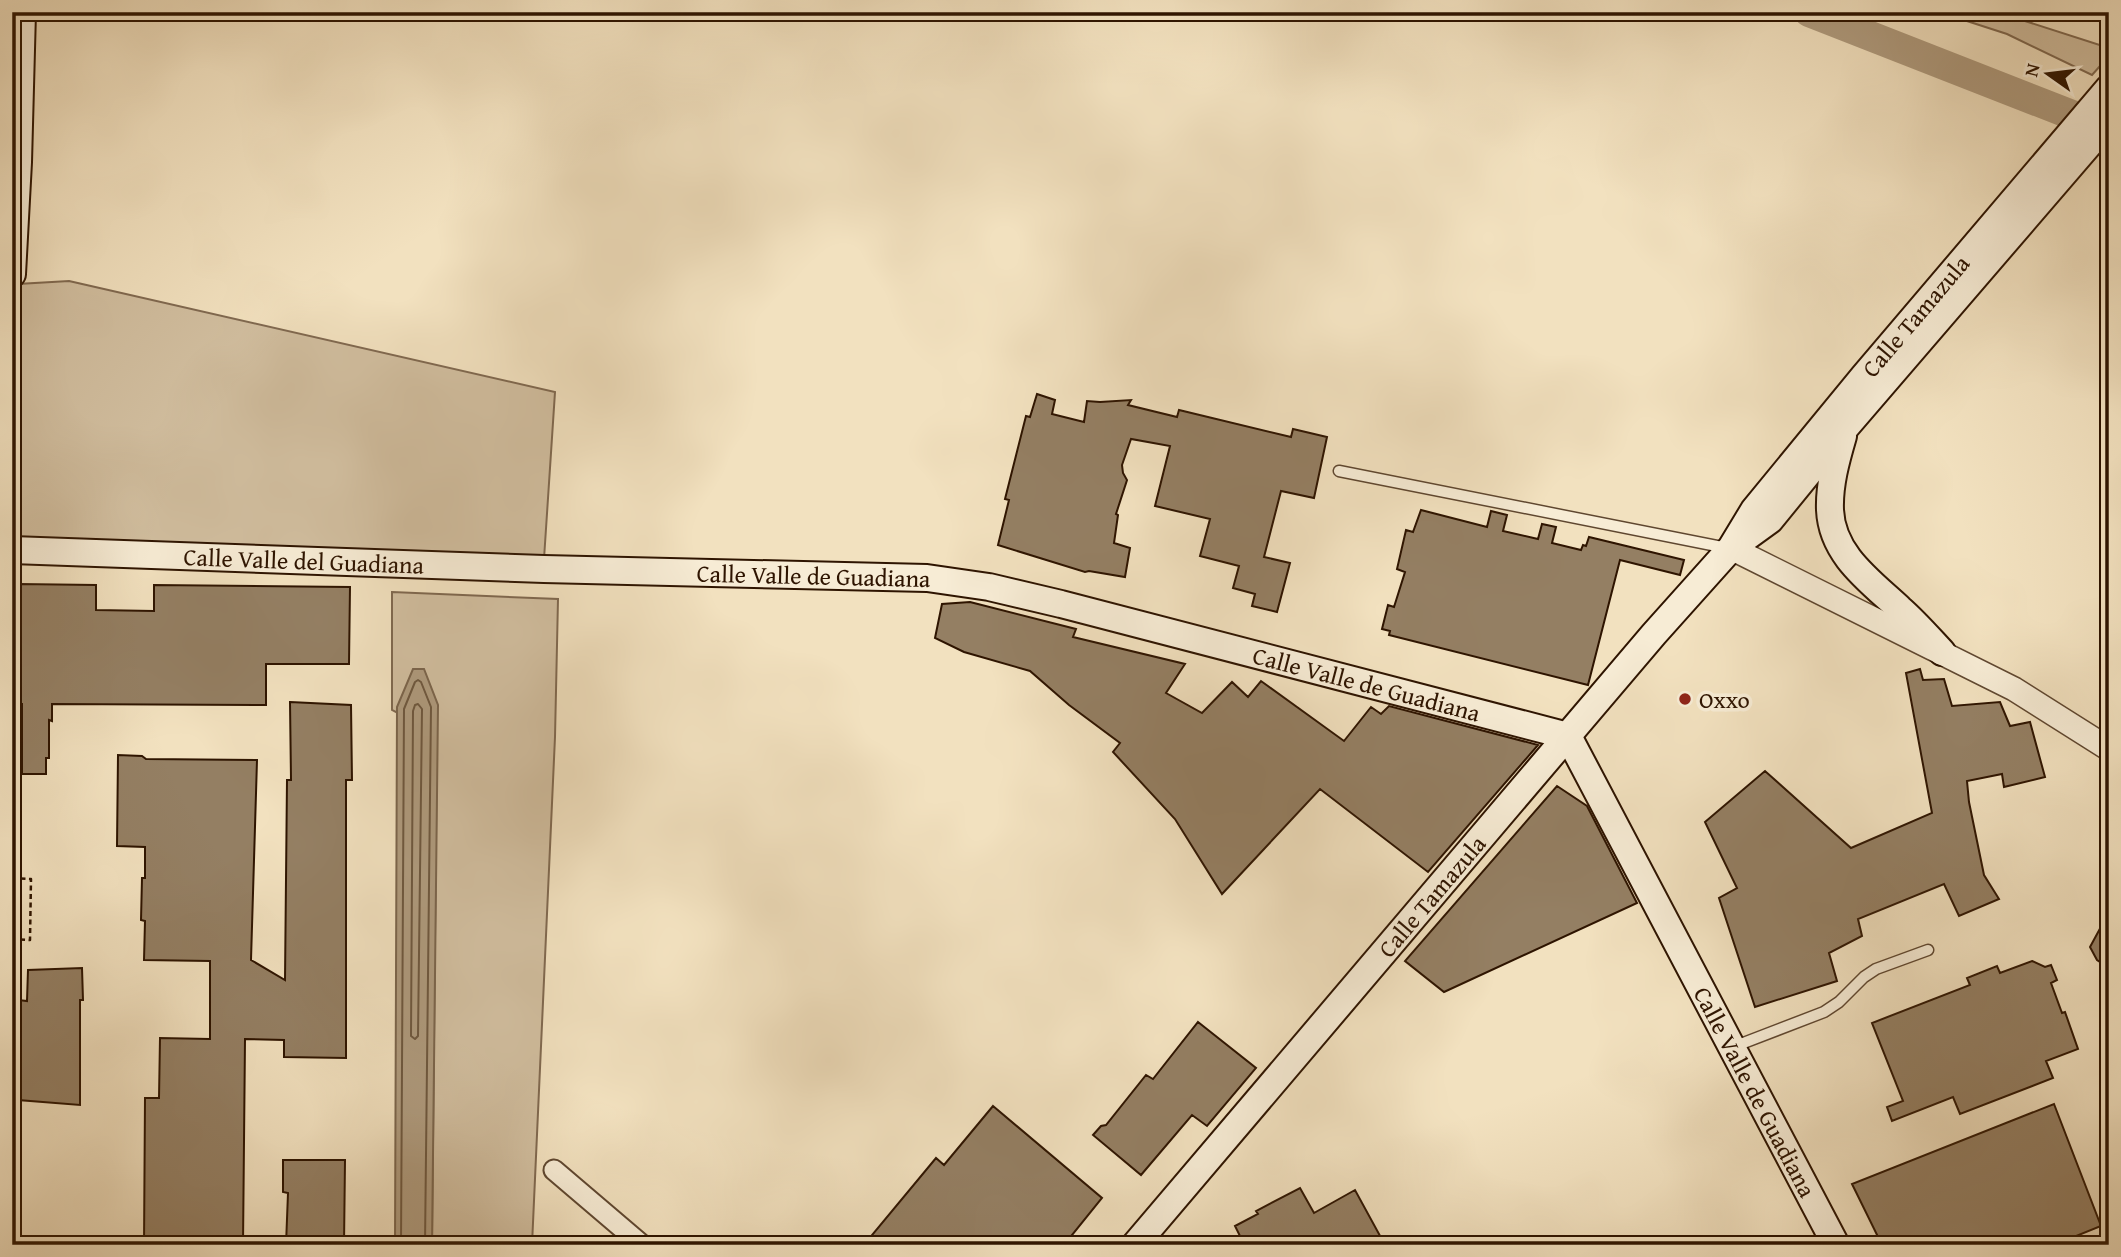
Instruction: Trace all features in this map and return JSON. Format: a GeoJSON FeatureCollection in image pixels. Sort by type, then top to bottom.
{"type":"FeatureCollection","features":[{"type":"Feature","properties":{"kind":"main road"},"geometry":{"type":"LineString","coordinates":[[12,274],[22,12]]}},
{"type":"Feature","properties":{"kind":"main road","name":"Calle Tamazula"},"geometry":{"type":"LineString","coordinates":[[1731,548],[1770,520],[1845,428],[1911,337],[2109,88]]}},
{"type":"Feature","properties":{"kind":"main road","name":"Calle Tamazula"},"geometry":{"type":"LineString","coordinates":[[1135,1245],[1654,634],[1731,548],[1754,510],[1864,376],[1911,337],[2109,121]]}},
{"type":"Feature","properties":{"kind":"main road"},"geometry":{"type":"LineString","coordinates":[[1845,428],[1831,489],[1832,522],[1838,543],[1858,571],[1942,652]]}},
{"type":"Feature","properties":{"kind":"main road","name":"Calle Valle del Guadiana"},"geometry":{"type":"LineString","coordinates":[[12,550],[597,570]]}},
{"type":"Feature","properties":{"kind":"main road","name":"Calle Valle de Guadiana"},"geometry":{"type":"LineString","coordinates":[[597,570],[927,578],[989,587],[1568,736],[1836,1245]]}},
{"type":"Feature","properties":{"kind":"street"},"geometry":{"type":"LineString","coordinates":[[1731,548],[2014,689],[2109,750]]}},
{"type":"Feature","properties":{"kind":"street"},"geometry":{"type":"LineString","coordinates":[[554,1170],[642,1245]]}},
{"type":"Feature","properties":{"kind":"street"},"geometry":{"type":"LineString","coordinates":[[1149,1245],[1158,1219]]}},
{"type":"Feature","properties":{"kind":"lane"},"geometry":{"type":"LineString","coordinates":[[1339,471],[1731,548]]}},
{"type":"Feature","properties":{"kind":"lane"},"geometry":{"type":"LineString","coordinates":[[1732,1047],[1824,1012],[1876,969],[1928,950]]}},
{"type":"Feature","properties":{"kind":"path"},"geometry":{"type":"LineString","coordinates":[[12,878],[31,879],[30,940],[12,939]]}},
{"type":"Feature","properties":{"kind":"shaded area"},"geometry":{"type":"Polygon","coordinates":[[[1939,12],[1997,12],[2109,48],[2109,56],[2092,75],[2007,34],[1939,12]]]}},
{"type":"Feature","properties":{"kind":"shaded area"},"geometry":{"type":"Polygon","coordinates":[[[69,281],[555,392],[544,559],[12,544],[12,377],[18,284],[69,281]]]}},
{"type":"Feature","properties":{"kind":"shaded area"},"geometry":{"type":"Polygon","coordinates":[[[392,592],[558,599],[555,737],[532,1245],[432,1245],[437,734],[392,710],[392,592]]]}},
{"type":"Feature","properties":{"kind":"water"},"geometry":{"type":"Polygon","coordinates":[[[413,669],[424,669],[438,705],[432,1245],[395,1245],[397,707],[413,669]]]}},
{"type":"Feature","properties":{"kind":"building"},"geometry":{"type":"Polygon","coordinates":[[[1037,394],[1055,400],[1052,414],[1084,422],[1087,401],[1131,400],[1128,405],[1177,417],[1179,410],[1291,437],[1293,429],[1327,437],[1314,498],[1281,491],[1264,557],[1290,563],[1277,612],[1252,606],[1255,594],[1233,588],[1239,566],[1200,556],[1210,519],[1155,506],[1170,446],[1131,439],[1122,465],[1127,480],[1116,514],[1114,543],[1130,548],[1125,577],[1085,572],[998,545],[1009,500],[1005,499],[1026,416],[1030,417],[1037,394]]]}},
{"type":"Feature","properties":{"kind":"building"},"geometry":{"type":"Polygon","coordinates":[[[1421,510],[1487,527],[1491,511],[1507,515],[1503,531],[1538,539],[1542,524],[1556,527],[1552,543],[1581,550],[1583,545],[1586,546],[1589,537],[1684,560],[1680,575],[1620,560],[1588,685],[1389,635],[1390,631],[1382,629],[1388,605],[1394,607],[1405,572],[1397,569],[1406,530],[1413,532],[1421,510]]]}},
{"type":"Feature","properties":{"kind":"building"},"geometry":{"type":"Polygon","coordinates":[[[18,584],[96,585],[96,610],[154,611],[154,585],[350,587],[349,664],[266,664],[266,705],[52,704],[46,774],[22,774],[22,704],[17,704],[18,584]]]}},
{"type":"Feature","properties":{"kind":"building"},"geometry":{"type":"Polygon","coordinates":[[[970,602],[1076,629],[1073,637],[1185,664],[1166,693],[1202,713],[1232,682],[1248,697],[1261,681],[1344,741],[1371,707],[1381,714],[1389,706],[1538,745],[1428,872],[1320,789],[1222,894],[1175,819],[1113,752],[1120,743],[1069,705],[1030,671],[964,652],[935,638],[942,604],[970,602]]]}},
{"type":"Feature","properties":{"kind":"building"},"geometry":{"type":"Polygon","coordinates":[[[1920,669],[1923,680],[1944,679],[1952,706],[2000,702],[2010,726],[2030,722],[2045,777],[2004,787],[2002,774],[1967,781],[1984,875],[1999,899],[1959,916],[1944,884],[1858,919],[1862,936],[1829,953],[1837,981],[1755,1007],[1719,898],[1737,888],[1705,822],[1765,771],[1851,848],[1932,813],[1906,673],[1920,669]]]}},
{"type":"Feature","properties":{"kind":"building"},"geometry":{"type":"Polygon","coordinates":[[[290,702],[351,705],[352,780],[346,780],[346,1058],[284,1057],[284,1040],[245,1039],[243,1245],[144,1245],[145,1098],[159,1098],[160,1038],[210,1039],[210,961],[144,960],[145,921],[141,920],[145,847],[117,846],[118,755],[142,756],[146,759],[257,760],[251,960],[285,980],[287,780],[291,780],[290,702]]]}},
{"type":"Feature","properties":{"kind":"building"},"geometry":{"type":"Polygon","coordinates":[[[1557,786],[1587,806],[1637,903],[1444,992],[1405,961],[1557,786]]]}},
{"type":"Feature","properties":{"kind":"building"},"geometry":{"type":"Polygon","coordinates":[[[2109,912],[2109,968],[2097,960],[2090,947],[2109,912]]]}},
{"type":"Feature","properties":{"kind":"building"},"geometry":{"type":"Polygon","coordinates":[[[2032,961],[2045,967],[2051,965],[2057,980],[2051,983],[2078,1049],[2046,1061],[2053,1078],[1960,1114],[1953,1097],[1892,1121],[1887,1107],[1903,1101],[1872,1023],[1970,985],[1967,978],[1997,966],[2000,973],[2032,961]]]}},
{"type":"Feature","properties":{"kind":"building"},"geometry":{"type":"Polygon","coordinates":[[[82,968],[80,1105],[18,1100],[17,1096],[12,1095],[12,1009],[18,1007],[19,1000],[27,1001],[28,970],[82,968]]]}},
{"type":"Feature","properties":{"kind":"building"},"geometry":{"type":"Polygon","coordinates":[[[1198,1022],[1256,1068],[1207,1126],[1192,1115],[1141,1175],[1093,1135],[1101,1126],[1106,1125],[1146,1075],[1153,1079],[1198,1022]]]}},
{"type":"Feature","properties":{"kind":"building"},"geometry":{"type":"Polygon","coordinates":[[[2054,1104],[2101,1226],[2054,1245],[1882,1245],[1852,1184],[2054,1104]]]}},
{"type":"Feature","properties":{"kind":"building"},"geometry":{"type":"Polygon","coordinates":[[[993,1106],[1102,1198],[1064,1245],[884,1245],[872,1235],[936,1158],[944,1165],[993,1106]]]}},
{"type":"Feature","properties":{"kind":"building"},"geometry":{"type":"Polygon","coordinates":[[[283,1160],[345,1160],[344,1245],[286,1245],[288,1193],[283,1192],[283,1160]]]}},
{"type":"Feature","properties":{"kind":"building"},"geometry":{"type":"Polygon","coordinates":[[[1300,1188],[1314,1213],[1355,1190],[1385,1245],[1223,1245],[1240,1236],[1235,1226],[1258,1214],[1256,1211],[1300,1188]]]}},
{"type":"Feature","properties":{"kind":"waterway"},"geometry":{"type":"LineString","coordinates":[[1809,12],[2108,129]]}},
{"type":"Feature","properties":{"kind":"place","name":"Oxxo"},"geometry":{"type":"Point","coordinates":[1685,699]}}]}
